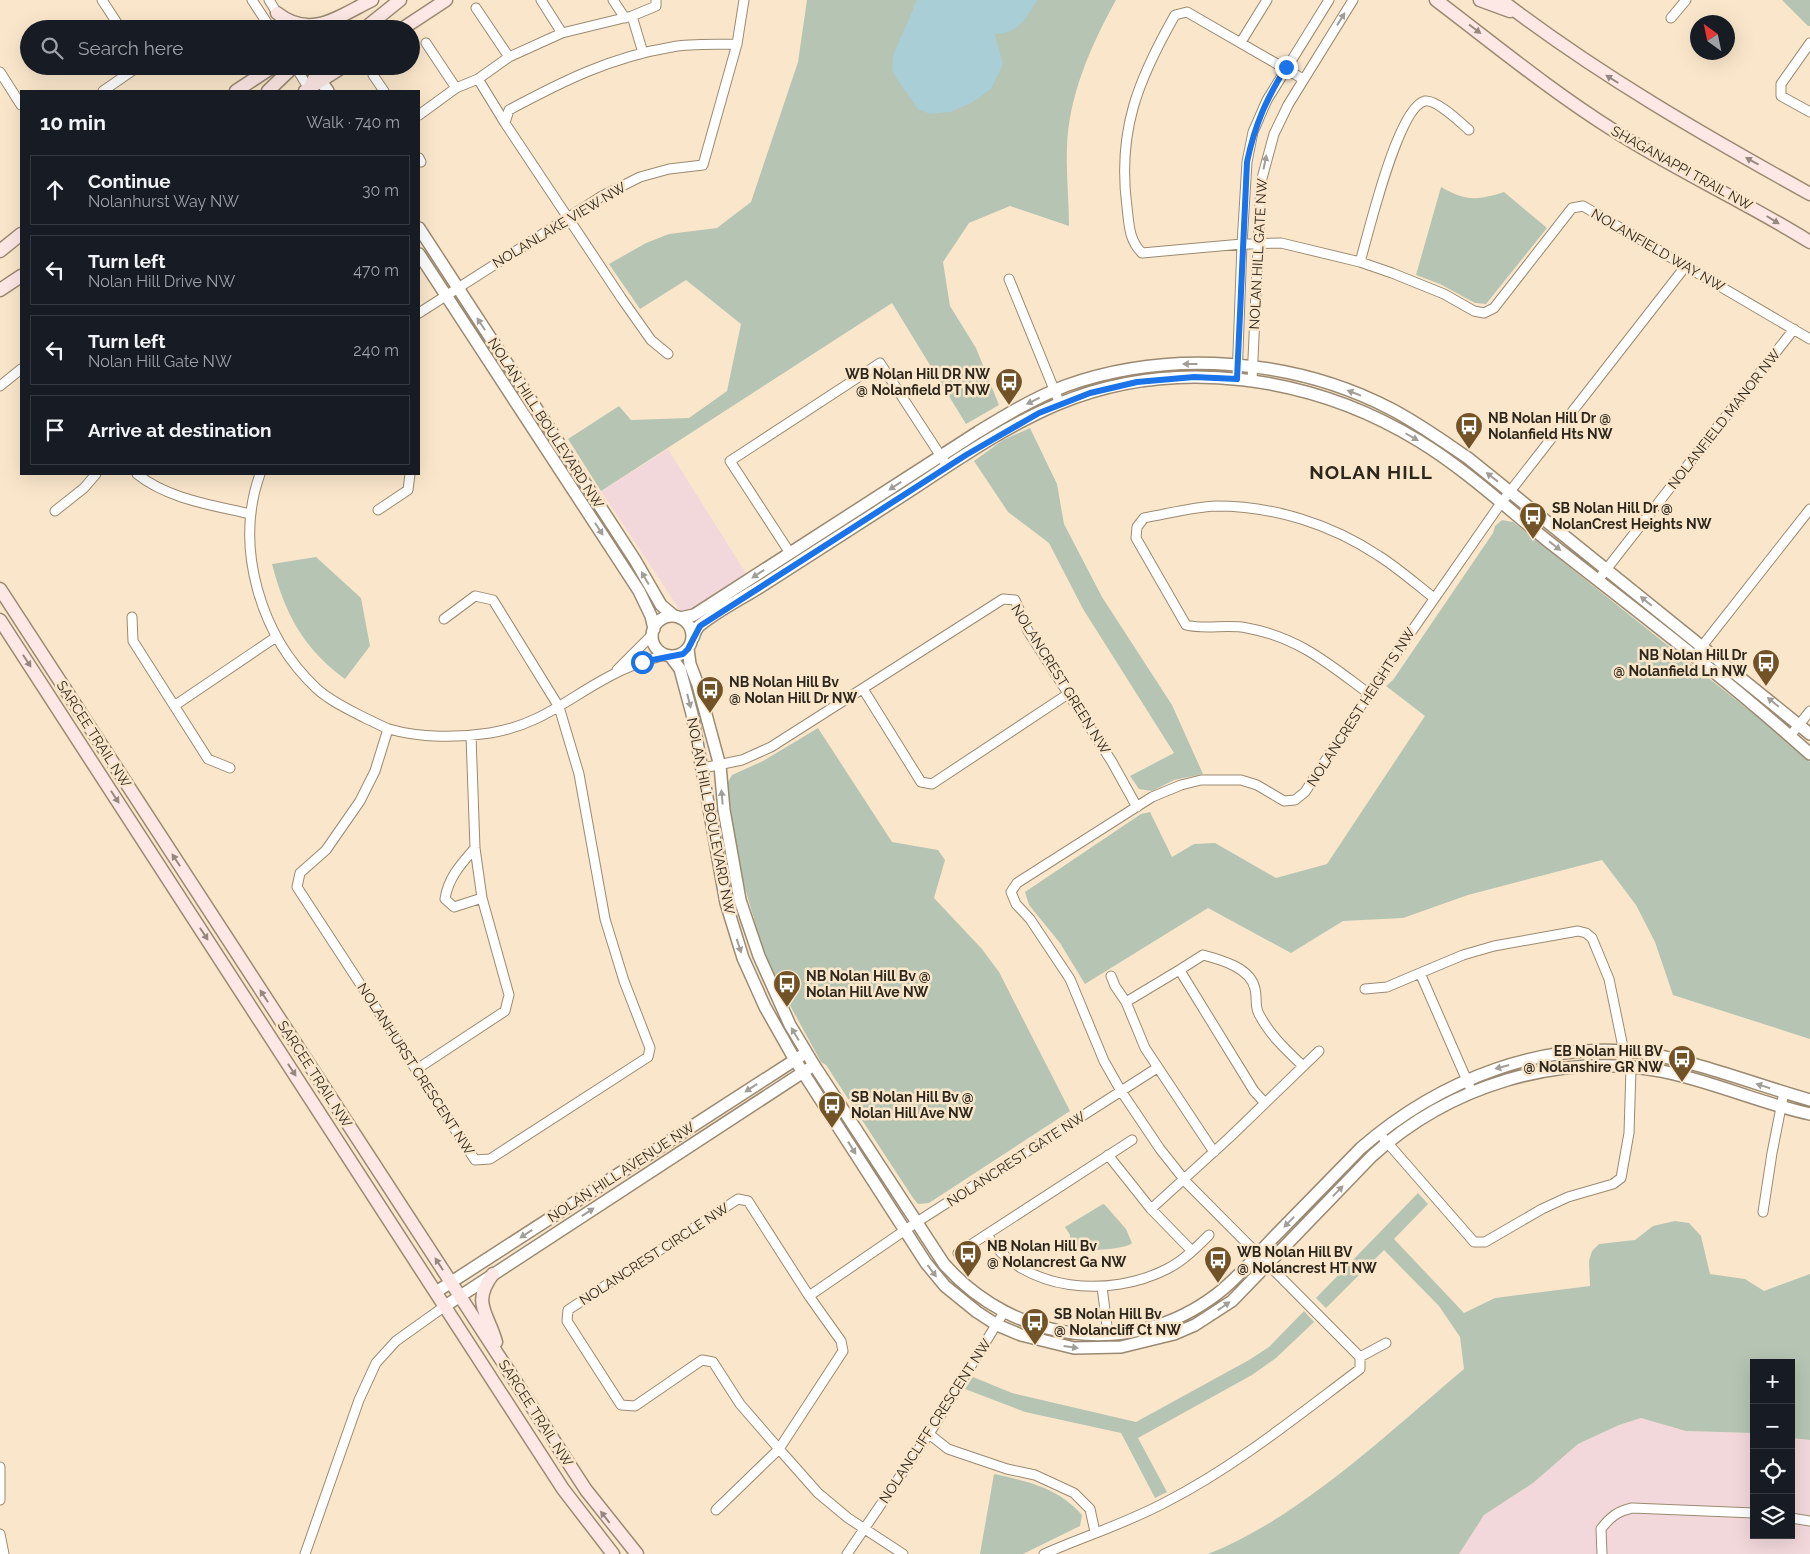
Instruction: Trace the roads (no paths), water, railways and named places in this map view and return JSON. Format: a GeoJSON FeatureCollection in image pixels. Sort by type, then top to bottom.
{"type":"FeatureCollection","features":[{"type":"Feature","properties":{"kind":"main road"},"geometry":{"type":"LineString","coordinates":[[330,20],[374,0]]}},
{"type":"Feature","properties":{"kind":"main road"},"geometry":{"type":"LineString","coordinates":[[344,20],[374,0]]}},
{"type":"Feature","properties":{"kind":"main road"},"geometry":{"type":"LineString","coordinates":[[375,20],[400,0]]}},
{"type":"Feature","properties":{"kind":"main road"},"geometry":{"type":"LineString","coordinates":[[416,20],[446,0]]}},
{"type":"Feature","properties":{"kind":"main road","name":"SHAGANAPPI TRAIL NW"},"geometry":{"type":"LineString","coordinates":[[1436,0],[1564,98],[1612,130],[1658,158],[1762,213],[1810,242]]}},
{"type":"Feature","properties":{"kind":"main road"},"geometry":{"type":"LineString","coordinates":[[1480,0],[1522,16]]}},
{"type":"Feature","properties":{"kind":"main road"},"geometry":{"type":"LineString","coordinates":[[1501,0],[1601,72],[1648,102],[1810,194]]}},
{"type":"Feature","properties":{"kind":"main road"},"geometry":{"type":"LineString","coordinates":[[277,13],[288,20]]}},
{"type":"Feature","properties":{"kind":"main road"},"geometry":{"type":"LineString","coordinates":[[238,90],[260,75]]}},
{"type":"Feature","properties":{"kind":"main road"},"geometry":{"type":"LineString","coordinates":[[269,90],[285,75]]}},
{"type":"Feature","properties":{"kind":"main road"},"geometry":{"type":"LineString","coordinates":[[309,90],[319,75]]}},
{"type":"Feature","properties":{"kind":"main road"},"geometry":{"type":"LineString","coordinates":[[0,246],[20,234]]}},
{"type":"Feature","properties":{"kind":"main road"},"geometry":{"type":"LineString","coordinates":[[0,250],[20,234]]}},
{"type":"Feature","properties":{"kind":"main road"},"geometry":{"type":"LineString","coordinates":[[0,290],[20,277]]}},
{"type":"Feature","properties":{"kind":"main road","name":"SARCEE TRAIL NW"},"geometry":{"type":"LineString","coordinates":[[0,589],[586,1490],[637,1554]]}},
{"type":"Feature","properties":{"kind":"main road","name":"SARCEE TRAIL NW"},"geometry":{"type":"LineString","coordinates":[[0,620],[563,1489],[613,1554]]}},
{"type":"Feature","properties":{"kind":"main road"},"geometry":{"type":"LineString","coordinates":[[493,1274],[482,1293],[481,1303],[496,1340],[498,1354]]}},
{"type":"Feature","properties":{"kind":"street"},"geometry":{"type":"LineString","coordinates":[[102,0],[115,20]]}},
{"type":"Feature","properties":{"kind":"street"},"geometry":{"type":"LineString","coordinates":[[252,0],[265,20]]}},
{"type":"Feature","properties":{"kind":"street"},"geometry":{"type":"LineString","coordinates":[[269,0],[281,20]]}},
{"type":"Feature","properties":{"kind":"street"},"geometry":{"type":"LineString","coordinates":[[541,0],[562,33]]}},
{"type":"Feature","properties":{"kind":"street"},"geometry":{"type":"LineString","coordinates":[[613,0],[628,17],[643,53]]}},
{"type":"Feature","properties":{"kind":"street"},"geometry":{"type":"LineString","coordinates":[[420,115],[456,88],[478,79],[509,57],[562,33],[628,17],[656,6],[656,0]]}},
{"type":"Feature","properties":{"kind":"street","name":"NOLANLAKE VIEW NW"},"geometry":{"type":"LineString","coordinates":[[420,311],[568,217],[640,177],[669,169],[703,165],[737,44],[744,0]]}},
{"type":"Feature","properties":{"kind":"street"},"geometry":{"type":"LineString","coordinates":[[1267,0],[1241,42],[1304,79]]}},
{"type":"Feature","properties":{"kind":"street","name":"NOLAN HILL GATE NW"},"geometry":{"type":"LineString","coordinates":[[1237,379],[1247,162],[1253,132],[1267,100],[1328,0]]}},
{"type":"Feature","properties":{"kind":"street","name":"NOLAN HILL GATE NW"},"geometry":{"type":"LineString","coordinates":[[1252,381],[1261,182],[1267,153],[1274,134],[1304,79],[1354,0]]}},
{"type":"Feature","properties":{"kind":"street"},"geometry":{"type":"LineString","coordinates":[[1671,18],[1686,0]]}},
{"type":"Feature","properties":{"kind":"street"},"geometry":{"type":"LineString","coordinates":[[476,8],[509,57]]}},
{"type":"Feature","properties":{"kind":"street","name":"NOLANFIELD WAY NW"},"geometry":{"type":"LineString","coordinates":[[1241,42],[1187,12],[1175,15],[1138,87],[1130,121],[1125,156],[1124,185],[1133,243],[1142,253],[1242,244],[1281,244],[1360,262],[1418,282],[1474,311],[1484,313],[1494,308],[1572,208],[1583,206],[1810,339]]}},
{"type":"Feature","properties":{"kind":"street"},"geometry":{"type":"LineString","coordinates":[[426,43],[456,88]]}},
{"type":"Feature","properties":{"kind":"street"},"geometry":{"type":"LineString","coordinates":[[1810,43],[1781,84],[1781,96],[1810,112]]}},
{"type":"Feature","properties":{"kind":"street"},"geometry":{"type":"LineString","coordinates":[[506,122],[509,110],[567,79],[620,58],[674,46],[737,44]]}},
{"type":"Feature","properties":{"kind":"street"},"geometry":{"type":"LineString","coordinates":[[0,72],[20,103]]}},
{"type":"Feature","properties":{"kind":"street"},"geometry":{"type":"LineString","coordinates":[[104,90],[125,75]]}},
{"type":"Feature","properties":{"kind":"street"},"geometry":{"type":"LineString","coordinates":[[300,75],[309,90]]}},
{"type":"Feature","properties":{"kind":"street"},"geometry":{"type":"LineString","coordinates":[[373,75],[383,90]]}},
{"type":"Feature","properties":{"kind":"street"},"geometry":{"type":"LineString","coordinates":[[478,79],[651,340],[668,354]]}},
{"type":"Feature","properties":{"kind":"street"},"geometry":{"type":"LineString","coordinates":[[1360,262],[1389,158],[1415,108],[1425,101],[1435,102],[1469,130]]}},
{"type":"Feature","properties":{"kind":"street","name":"NOLAN HILL BOULEVARD NW"},"geometry":{"type":"LineString","coordinates":[[420,230],[635,560],[661,605],[677,617]]}},
{"type":"Feature","properties":{"kind":"street","name":"NOLAN HILL BOULEVARD NW"},"geometry":{"type":"LineString","coordinates":[[420,256],[639,591],[649,609],[653,632]]}},
{"type":"Feature","properties":{"kind":"street","name":"NOLANCREST HEIGHTS NW"},"geometry":{"type":"LineString","coordinates":[[1258,1254],[1184,1180],[1121,1091],[1092,1033],[1070,978],[1030,920],[1016,904],[1011,892],[1016,883],[1137,807],[1167,790],[1181,785],[1222,779],[1241,780],[1256,785],[1284,801],[1295,800],[1305,792],[1368,693],[1501,503],[1684,266]]}},
{"type":"Feature","properties":{"kind":"street"},"geometry":{"type":"LineString","coordinates":[[1008,279],[1060,404]]}},
{"type":"Feature","properties":{"kind":"street","name":"NOLANFIELD MANOR NW"},"geometry":{"type":"LineString","coordinates":[[1598,580],[1794,329]]}},
{"type":"Feature","properties":{"kind":"street"},"geometry":{"type":"LineString","coordinates":[[790,554],[730,461],[880,363],[945,461]]}},
{"type":"Feature","properties":{"kind":"street"},"geometry":{"type":"LineString","coordinates":[[260,475],[254,491],[250,514],[254,582],[276,637],[316,688],[340,706],[388,729],[431,736],[471,736],[492,733],[537,720],[611,675],[642,662],[683,654],[688,649],[700,626],[945,461],[1014,410],[1053,391],[1103,375],[1133,368],[1174,364],[1253,367],[1298,375],[1332,384],[1390,408],[1420,425],[1460,452],[1800,724],[1810,734]]}},
{"type":"Feature","properties":{"kind":"street"},"geometry":{"type":"LineString","coordinates":[[0,386],[20,370]]}},
{"type":"Feature","properties":{"kind":"street"},"geometry":{"type":"LineString","coordinates":[[611,675],[653,632],[662,620],[694,615],[790,554],[945,461],[1060,404],[1090,393],[1137,382],[1194,377],[1237,379],[1320,394],[1377,418],[1422,443],[1459,469],[1598,580],[1810,754]]}},
{"type":"Feature","properties":{"kind":"street"},"geometry":{"type":"LineString","coordinates":[[55,511],[84,488],[95,475]]}},
{"type":"Feature","properties":{"kind":"street"},"geometry":{"type":"LineString","coordinates":[[138,475],[179,496],[250,514]]}},
{"type":"Feature","properties":{"kind":"street"},"geometry":{"type":"LineString","coordinates":[[378,510],[408,490],[410,475]]}},
{"type":"Feature","properties":{"kind":"street"},"geometry":{"type":"LineString","coordinates":[[1368,693],[1315,653],[1281,637],[1247,628],[1225,625],[1199,628],[1186,625],[1136,538],[1137,528],[1144,518],[1215,506],[1259,509],[1290,515],[1354,541],[1381,557],[1434,598]]}},
{"type":"Feature","properties":{"kind":"street"},"geometry":{"type":"LineString","coordinates":[[1693,657],[1810,509]]}},
{"type":"Feature","properties":{"kind":"street"},"geometry":{"type":"LineString","coordinates":[[740,585],[747,596]]}},
{"type":"Feature","properties":{"kind":"street"},"geometry":{"type":"LineString","coordinates":[[444,619],[475,596],[493,600],[559,708]]}},
{"type":"Feature","properties":{"kind":"street","name":"NOLANCREST GREEN NW"},"geometry":{"type":"LineString","coordinates":[[703,768],[742,760],[772,747],[1003,599],[1015,600],[1028,631],[1112,762],[1137,807]]}},
{"type":"Feature","properties":{"kind":"street"},"geometry":{"type":"LineString","coordinates":[[132,617],[133,641],[208,759],[230,768]]}},
{"type":"Feature","properties":{"kind":"street"},"geometry":{"type":"LineString","coordinates":[[677,617],[690,626],[693,638]]}},
{"type":"Feature","properties":{"kind":"street"},"geometry":{"type":"LineString","coordinates":[[653,632],[655,648],[668,656]]}},
{"type":"Feature","properties":{"kind":"street"},"geometry":{"type":"LineString","coordinates":[[174,706],[276,637]]}},
{"type":"Feature","properties":{"kind":"street","name":"NOLAN HILL BOULEVARD NW"},"geometry":{"type":"LineString","coordinates":[[688,649],[688,658],[720,766],[724,810],[740,900],[759,956],[790,1025],[911,1226],[935,1275],[945,1286],[977,1312],[997,1325],[1021,1335],[1074,1348],[1101,1349],[1144,1343],[1174,1334],[1215,1313],[1232,1301],[1387,1143],[1418,1120],[1472,1092],[1532,1074],[1628,1060],[1672,1059],[1810,1100]]}},
{"type":"Feature","properties":{"kind":"street","name":"NOLAN HILL BOULEVARD NW"},"geometry":{"type":"LineString","coordinates":[[668,656],[676,663],[684,682],[703,768],[726,903],[743,958],[779,1035],[911,1226],[944,1264],[955,1276],[984,1300],[1004,1312],[1048,1330],[1088,1335],[1108,1334],[1155,1325],[1198,1307],[1217,1294],[1378,1133],[1416,1106],[1467,1080],[1495,1069],[1533,1059],[1596,1052],[1810,1114]]}},
{"type":"Feature","properties":{"kind":"street"},"geometry":{"type":"LineString","coordinates":[[863,690],[921,782],[932,784],[1068,694]]}},
{"type":"Feature","properties":{"kind":"street","name":"NOLANHURST CRESCENT NW"},"geometry":{"type":"LineString","coordinates":[[388,729],[375,771],[360,801],[326,850],[300,874],[297,887],[475,1160],[490,1159],[648,1057],[650,1048],[624,982],[605,919],[579,774],[559,708]]}},
{"type":"Feature","properties":{"kind":"street"},"geometry":{"type":"LineString","coordinates":[[1790,736],[1810,711]]}},
{"type":"Feature","properties":{"kind":"street"},"geometry":{"type":"LineString","coordinates":[[417,1069],[505,1011],[509,995],[482,898],[475,848],[471,736]]}},
{"type":"Feature","properties":{"kind":"street"},"geometry":{"type":"LineString","coordinates":[[475,848],[458,868],[447,886],[445,900],[454,907],[482,898]]}},
{"type":"Feature","properties":{"kind":"street"},"geometry":{"type":"LineString","coordinates":[[1365,989],[1387,987],[1463,955],[1494,946],[1578,931],[1586,933],[1595,943],[1608,978],[1628,1060],[1629,1134],[1621,1178],[1613,1184],[1568,1197],[1485,1242],[1474,1242],[1378,1133]]}},
{"type":"Feature","properties":{"kind":"street"},"geometry":{"type":"LineString","coordinates":[[1126,1002],[1203,955],[1220,959],[1248,974],[1255,988],[1257,1009],[1264,1023],[1284,1048],[1302,1065]]}},
{"type":"Feature","properties":{"kind":"street"},"geometry":{"type":"LineString","coordinates":[[1182,969],[1182,974],[1254,1091],[1265,1103]]}},
{"type":"Feature","properties":{"kind":"street"},"geometry":{"type":"LineString","coordinates":[[1420,973],[1472,1092]]}},
{"type":"Feature","properties":{"kind":"street"},"geometry":{"type":"LineString","coordinates":[[1111,976],[1115,986],[1126,1002],[1145,1048],[1214,1152]]}},
{"type":"Feature","properties":{"kind":"street"},"geometry":{"type":"LineString","coordinates":[[1151,1210],[1214,1152],[1302,1065],[1319,1051]]}},
{"type":"Feature","properties":{"kind":"street","name":"NOLAN HILL AVENUE NW"},"geometry":{"type":"LineString","coordinates":[[436,1292],[806,1052]]}},
{"type":"Feature","properties":{"kind":"street","name":"NOLAN HILL AVENUE NW"},"geometry":{"type":"LineString","coordinates":[[445,1306],[814,1065]]}},
{"type":"Feature","properties":{"kind":"street"},"geometry":{"type":"LineString","coordinates":[[1121,1091],[1157,1068]]}},
{"type":"Feature","properties":{"kind":"street","name":"NOLANCREST GATE NW"},"geometry":{"type":"LineString","coordinates":[[911,1226],[1121,1091]]}},
{"type":"Feature","properties":{"kind":"street"},"geometry":{"type":"LineString","coordinates":[[1763,1212],[1784,1092]]}},
{"type":"Feature","properties":{"kind":"street"},"geometry":{"type":"LineString","coordinates":[[958,1253],[1132,1140]]}},
{"type":"Feature","properties":{"kind":"street"},"geometry":{"type":"LineString","coordinates":[[1108,1155],[1151,1210],[1192,1250]]}},
{"type":"Feature","properties":{"kind":"street","name":"NOLANCREST CIRCLE NW"},"geometry":{"type":"LineString","coordinates":[[738,1200],[748,1201],[809,1296],[841,1341],[843,1351],[779,1449],[740,1404],[714,1362],[702,1360],[635,1406],[621,1404],[567,1322],[568,1310],[738,1200]]}},
{"type":"Feature","properties":{"kind":"street"},"geometry":{"type":"LineString","coordinates":[[809,1296],[911,1226]]}},
{"type":"Feature","properties":{"kind":"street"},"geometry":{"type":"LineString","coordinates":[[987,1235],[996,1250],[1032,1274],[1073,1285],[1102,1287],[1143,1278],[1160,1272],[1168,1268],[1210,1235]]}},
{"type":"Feature","properties":{"kind":"street"},"geometry":{"type":"LineString","coordinates":[[1044,1554],[1135,1517],[1212,1476],[1360,1369],[1360,1357],[1258,1254]]}},
{"type":"Feature","properties":{"kind":"street"},"geometry":{"type":"LineString","coordinates":[[1102,1287],[1108,1334]]}},
{"type":"Feature","properties":{"kind":"street"},"geometry":{"type":"LineString","coordinates":[[305,1554],[359,1400],[376,1363],[400,1338],[445,1306]]}},
{"type":"Feature","properties":{"kind":"street","name":"NOLANCLIFF CRESCENT NW"},"geometry":{"type":"LineString","coordinates":[[847,1554],[929,1434],[1004,1312]]}},
{"type":"Feature","properties":{"kind":"street"},"geometry":{"type":"LineString","coordinates":[[1360,1357],[1386,1343]]}},
{"type":"Feature","properties":{"kind":"street"},"geometry":{"type":"LineString","coordinates":[[929,1434],[948,1448],[1007,1469],[1035,1475],[1074,1493],[1090,1509],[1095,1532]]}},
{"type":"Feature","properties":{"kind":"street"},"geometry":{"type":"LineString","coordinates":[[716,1510],[779,1449],[818,1493],[865,1529],[903,1554]]}},
{"type":"Feature","properties":{"kind":"street"},"geometry":{"type":"LineString","coordinates":[[0,1467],[0,1500]]}},
{"type":"Feature","properties":{"kind":"street"},"geometry":{"type":"LineString","coordinates":[[1602,1554],[1601,1529],[1612,1516],[1627,1509],[1750,1513]]}},
{"type":"Feature","properties":{"kind":"street"},"geometry":{"type":"LineString","coordinates":[[1795,1519],[1810,1521]]}},
{"type":"Feature","properties":{"kind":"street"},"geometry":{"type":"LineString","coordinates":[[0,1534],[4,1554]]}},
{"type":"Feature","properties":{"kind":"water"},"geometry":{"type":"Polygon","coordinates":[[[917,0],[1037,0],[1021,24],[1010,31],[995,34],[1003,64],[991,89],[973,102],[950,112],[930,114],[918,109],[892,69],[893,56],[917,0]]]}},
{"type":"Feature","properties":{"kind":"place","name":"WB Nolan Hill DR NW @ Nolanfield PT NW"},"geometry":{"type":"Point","coordinates":[1009,406]}},
{"type":"Feature","properties":{"kind":"place","name":"NB Nolan Hill Dr @ Nolanfield Hts NW"},"geometry":{"type":"Point","coordinates":[1469,450]}},
{"type":"Feature","properties":{"kind":"place","name":"SB Nolan Hill Dr @ NolanCrest Heights NW"},"geometry":{"type":"Point","coordinates":[1533,540]}},
{"type":"Feature","properties":{"kind":"place","name":"NB Nolan Hill Dr @ Nolanfield Ln NW"},"geometry":{"type":"Point","coordinates":[1766,687]}},
{"type":"Feature","properties":{"kind":"place","name":"NB Nolan Hill Bv @ Nolan Hill Dr NW"},"geometry":{"type":"Point","coordinates":[710,714]}},
{"type":"Feature","properties":{"kind":"place","name":"NB Nolan Hill Bv @ Nolan Hill Ave NW"},"geometry":{"type":"Point","coordinates":[787,1008]}},
{"type":"Feature","properties":{"kind":"place","name":"EB Nolan Hill BV @ Nolanshire GR NW"},"geometry":{"type":"Point","coordinates":[1682,1083]}},
{"type":"Feature","properties":{"kind":"place","name":"SB Nolan Hill Bv @ Nolan Hill Ave NW"},"geometry":{"type":"Point","coordinates":[832,1129]}},
{"type":"Feature","properties":{"kind":"place","name":"NB Nolan Hill Bv @ Nolancrest Ga NW"},"geometry":{"type":"Point","coordinates":[968,1278]}},
{"type":"Feature","properties":{"kind":"place","name":"WB Nolan Hill BV @ Nolancrest HT NW"},"geometry":{"type":"Point","coordinates":[1218,1284]}},
{"type":"Feature","properties":{"kind":"place","name":"SB Nolan Hill Bv @ Nolancliff Ct NW"},"geometry":{"type":"Point","coordinates":[1035,1346]}},
{"type":"Feature","properties":{"kind":"district","name":"NOLAN HILL"},"geometry":{"type":"Point","coordinates":[1371,472]}}]}
